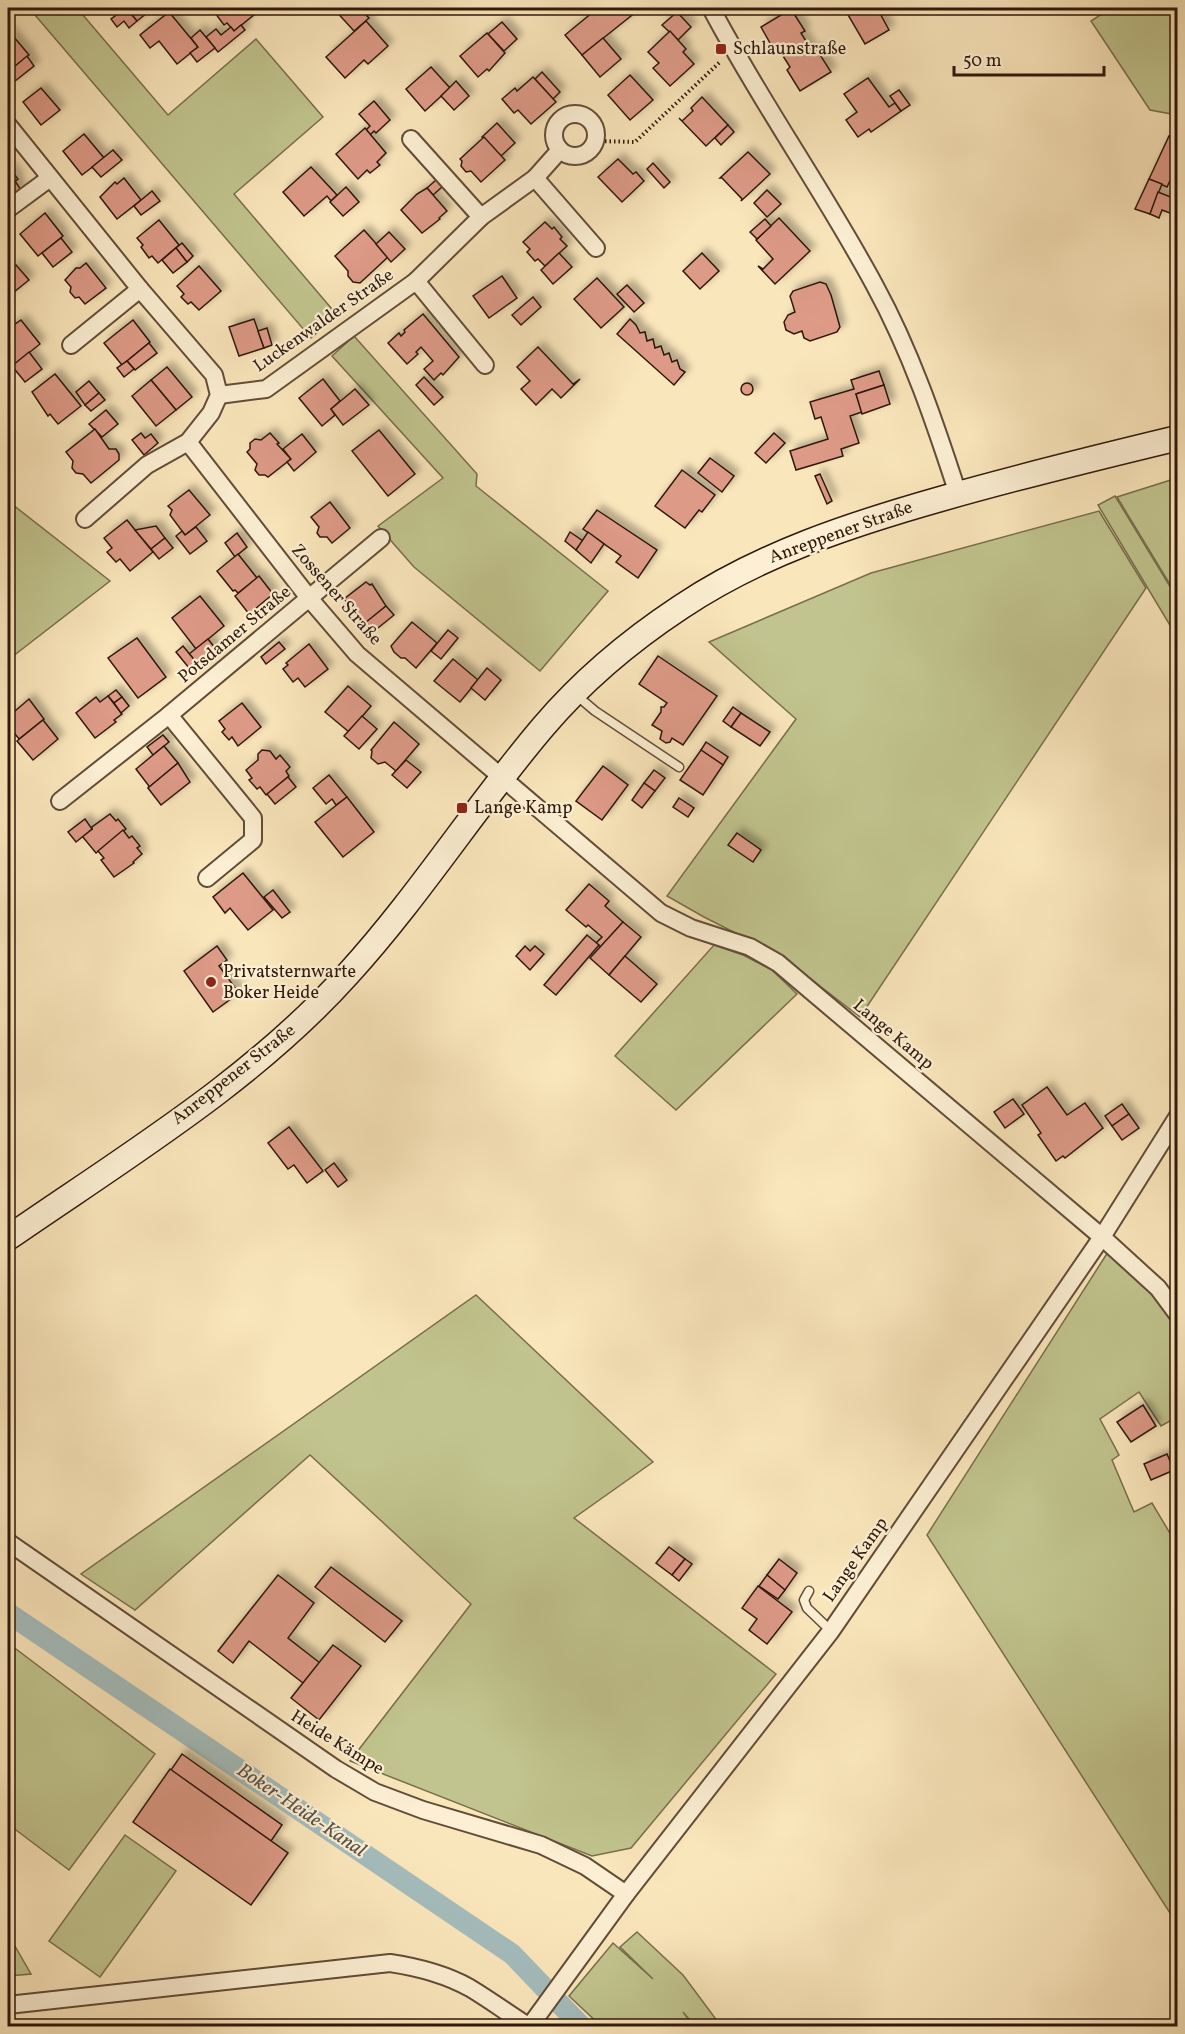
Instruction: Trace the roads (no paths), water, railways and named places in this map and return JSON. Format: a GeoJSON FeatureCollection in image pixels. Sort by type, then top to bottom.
{"type":"FeatureCollection","features":[{"type":"Feature","properties":{"kind":"street"},"geometry":{"type":"LineString","coordinates":[[711,8],[733,50],[876,287],[906,350],[958,494]]}},
{"type":"Feature","properties":{"kind":"street"},"geometry":{"type":"LineString","coordinates":[[570,115],[585,116],[591,121],[597,134],[593,148],[581,156],[573,157],[560,150],[556,144],[555,130],[558,123],[570,115]]}},
{"type":"Feature","properties":{"kind":"street"},"geometry":{"type":"LineString","coordinates":[[8,125],[140,289],[214,375],[219,395],[211,413],[188,442],[147,465],[85,519]]}},
{"type":"Feature","properties":{"kind":"street"},"geometry":{"type":"LineString","coordinates":[[411,139],[481,218]]}},
{"type":"Feature","properties":{"kind":"street","name":"Luckenwalder Straße"},"geometry":{"type":"LineString","coordinates":[[219,395],[266,389],[416,281],[481,218],[535,178],[560,150]]}},
{"type":"Feature","properties":{"kind":"street"},"geometry":{"type":"LineString","coordinates":[[8,209],[50,178]]}},
{"type":"Feature","properties":{"kind":"street"},"geometry":{"type":"LineString","coordinates":[[535,178],[596,248]]}},
{"type":"Feature","properties":{"kind":"street","name":"Luckenwalder Straße"},"geometry":{"type":"LineString","coordinates":[[416,281],[484,365]]}},
{"type":"Feature","properties":{"kind":"street"},"geometry":{"type":"LineString","coordinates":[[71,345],[140,289]]}},
{"type":"Feature","properties":{"kind":"street","name":"Anreppener Straße"},"geometry":{"type":"LineString","coordinates":[[8,1238],[235,1078],[292,1031],[349,974],[400,913],[544,725],[574,694],[632,643],[682,606],[748,568],[809,541],[887,514],[1178,438]]}},
{"type":"Feature","properties":{"kind":"street","name":"Zossener Straße"},"geometry":{"type":"LineString","coordinates":[[188,442],[309,598],[357,654],[502,778]]}},
{"type":"Feature","properties":{"kind":"street","name":"Potsdamer Straße"},"geometry":{"type":"LineString","coordinates":[[60,801],[169,715],[381,538]]}},
{"type":"Feature","properties":{"kind":"street"},"geometry":{"type":"LineString","coordinates":[[169,715],[253,818],[253,840],[207,878]]}},
{"type":"Feature","properties":{"kind":"street","name":"Lange Kamp"},"geometry":{"type":"LineString","coordinates":[[502,778],[661,913],[691,928],[750,947],[778,963],[1102,1237],[1158,1288],[1178,1316]]}},
{"type":"Feature","properties":{"kind":"street","name":"Lange Kamp"},"geometry":{"type":"LineString","coordinates":[[626,1894],[831,1631],[1102,1237],[1178,1116]]}},
{"type":"Feature","properties":{"kind":"street","name":"Heide Kämpe"},"geometry":{"type":"LineString","coordinates":[[8,1542],[336,1769],[375,1792],[541,1845],[585,1866],[626,1894]]}},
{"type":"Feature","properties":{"kind":"street"},"geometry":{"type":"LineString","coordinates":[[8,2005],[390,1963],[415,1967],[468,1987],[532,2023],[626,1894]]}},
{"type":"Feature","properties":{"kind":"lane"},"geometry":{"type":"LineString","coordinates":[[574,694],[595,711],[679,767]]}},
{"type":"Feature","properties":{"kind":"lane"},"geometry":{"type":"LineString","coordinates":[[809,1591],[804,1600],[807,1608],[831,1631]]}},
{"type":"Feature","properties":{"kind":"waterway","name":"Boker-Heide-Kanal"},"geometry":{"type":"LineString","coordinates":[[8,1613],[512,1954],[581,2026]]}},
{"type":"Feature","properties":{"kind":"place","name":"Schlaunstraße"},"geometry":{"type":"Point","coordinates":[721,49]}},
{"type":"Feature","properties":{"kind":"place","name":"Lange Kamp"},"geometry":{"type":"Point","coordinates":[462,808]}},
{"type":"Feature","properties":{"kind":"place","name":"Privatsternwarte Boker Heide"},"geometry":{"type":"Point","coordinates":[211,982]}}]}
